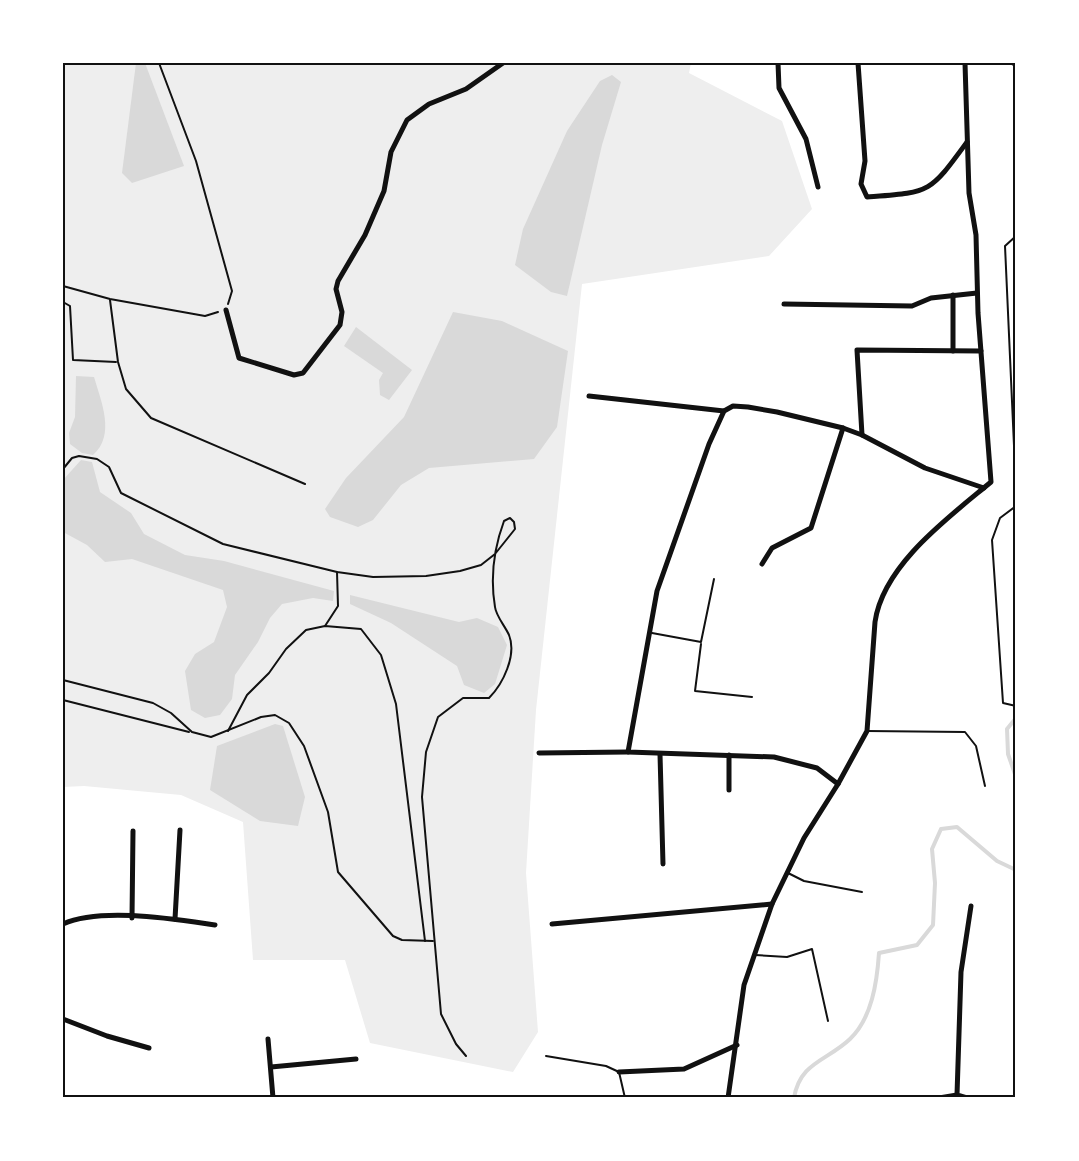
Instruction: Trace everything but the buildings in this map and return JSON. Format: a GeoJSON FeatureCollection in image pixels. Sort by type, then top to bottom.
{"type":"FeatureCollection","features":[{"type":"Feature","properties":{"kind":"street"},"geometry":{"type":"LineString","coordinates":[[226,310],[239,358],[294,375],[308,369],[340,325],[342,312],[336,289],[338,281],[365,235],[379,202],[391,152],[406,120],[429,104],[466,89],[502,63]]}},
{"type":"Feature","properties":{"kind":"street"},"geometry":{"type":"LineString","coordinates":[[778,63],[779,88],[806,138],[818,187]]}},
{"type":"Feature","properties":{"kind":"street"},"geometry":{"type":"LineString","coordinates":[[858,63],[865,161],[861,184],[867,197],[918,193],[939,180],[968,141]]}},
{"type":"Feature","properties":{"kind":"street"},"geometry":{"type":"LineString","coordinates":[[728,1098],[744,985],[772,904],[804,838],[838,784],[867,731],[876,614],[885,588],[907,559],[991,482],[992,471],[977,293],[965,63]]}},
{"type":"Feature","properties":{"kind":"street"},"geometry":{"type":"LineString","coordinates":[[784,304],[912,306],[931,298],[977,293]]}},
{"type":"Feature","properties":{"kind":"street"},"geometry":{"type":"LineString","coordinates":[[953,295],[954,351]]}},
{"type":"Feature","properties":{"kind":"street"},"geometry":{"type":"LineString","coordinates":[[862,435],[857,350],[981,351]]}},
{"type":"Feature","properties":{"kind":"street"},"geometry":{"type":"LineString","coordinates":[[589,396],[659,406],[724,411],[733,406],[758,409],[843,428],[862,435],[925,468],[984,488]]}},
{"type":"Feature","properties":{"kind":"street"},"geometry":{"type":"LineString","coordinates":[[628,752],[657,591],[724,411]]}},
{"type":"Feature","properties":{"kind":"street"},"geometry":{"type":"LineString","coordinates":[[762,564],[772,548],[811,528],[843,428]]}},
{"type":"Feature","properties":{"kind":"street"},"geometry":{"type":"LineString","coordinates":[[539,753],[628,752],[774,757],[817,768],[838,784]]}},
{"type":"Feature","properties":{"kind":"street"},"geometry":{"type":"LineString","coordinates":[[660,754],[663,864]]}},
{"type":"Feature","properties":{"kind":"street"},"geometry":{"type":"LineString","coordinates":[[729,755],[729,790]]}},
{"type":"Feature","properties":{"kind":"street"},"geometry":{"type":"LineString","coordinates":[[175,920],[180,830]]}},
{"type":"Feature","properties":{"kind":"street"},"geometry":{"type":"LineString","coordinates":[[132,918],[133,831]]}},
{"type":"Feature","properties":{"kind":"street"},"geometry":{"type":"LineString","coordinates":[[552,924],[772,904]]}},
{"type":"Feature","properties":{"kind":"street"},"geometry":{"type":"LineString","coordinates":[[957,1095],[961,972],[971,906]]}},
{"type":"Feature","properties":{"kind":"street"},"geometry":{"type":"LineString","coordinates":[[63,924],[79,917],[175,920],[214,925]]}},
{"type":"Feature","properties":{"kind":"street"},"geometry":{"type":"LineString","coordinates":[[63,1019],[107,1036],[148,1048]]}},
{"type":"Feature","properties":{"kind":"street"},"geometry":{"type":"LineString","coordinates":[[268,1039],[273,1098]]}},
{"type":"Feature","properties":{"kind":"street"},"geometry":{"type":"LineString","coordinates":[[619,1072],[684,1069],[736,1045]]}},
{"type":"Feature","properties":{"kind":"street"},"geometry":{"type":"LineString","coordinates":[[271,1067],[356,1059]]}},
{"type":"Feature","properties":{"kind":"street"},"geometry":{"type":"LineString","coordinates":[[939,1098],[957,1095],[967,1098]]}},
{"type":"Feature","properties":{"kind":"lane"},"geometry":{"type":"LineString","coordinates":[[1010,63],[1016,66]]}},
{"type":"Feature","properties":{"kind":"lane"},"geometry":{"type":"LineString","coordinates":[[1016,236],[1005,246],[1016,490]]}},
{"type":"Feature","properties":{"kind":"lane"},"geometry":{"type":"LineString","coordinates":[[1016,506],[1000,518],[992,540],[1004,703],[1016,706]]}},
{"type":"Feature","properties":{"kind":"lane"},"geometry":{"type":"LineString","coordinates":[[714,579],[701,642],[695,690],[752,697]]}},
{"type":"Feature","properties":{"kind":"lane"},"geometry":{"type":"LineString","coordinates":[[649,632],[701,642]]}},
{"type":"Feature","properties":{"kind":"lane"},"geometry":{"type":"LineString","coordinates":[[867,731],[965,732],[976,746],[985,786]]}},
{"type":"Feature","properties":{"kind":"lane"},"geometry":{"type":"LineString","coordinates":[[788,873],[804,881],[862,892]]}},
{"type":"Feature","properties":{"kind":"lane"},"geometry":{"type":"LineString","coordinates":[[754,955],[787,957],[812,949],[828,1021]]}},
{"type":"Feature","properties":{"kind":"lane"},"geometry":{"type":"LineString","coordinates":[[546,1056],[606,1066],[619,1072],[625,1098]]}},
{"type":"Feature","properties":{"kind":"path"},"geometry":{"type":"LineString","coordinates":[[63,286],[110,299],[205,316],[226,310],[232,291],[196,161],[159,63]]}},
{"type":"Feature","properties":{"kind":"path"},"geometry":{"type":"LineString","coordinates":[[110,299],[118,362],[126,389],[151,418],[305,484]]}},
{"type":"Feature","properties":{"kind":"path"},"geometry":{"type":"LineString","coordinates":[[63,302],[70,306],[73,360],[118,362]]}},
{"type":"Feature","properties":{"kind":"path"},"geometry":{"type":"LineString","coordinates":[[63,469],[72,458],[79,456],[97,459],[109,467],[121,493],[223,544],[337,572],[373,577],[426,576],[460,572],[480,565],[495,554],[515,529],[514,522],[510,518],[504,521],[495,554],[491,580],[495,610],[511,638],[511,656],[499,688],[489,698],[464,698],[438,717],[426,752],[422,797],[441,1014],[456,1044],[466,1056]]}},
{"type":"Feature","properties":{"kind":"path"},"geometry":{"type":"LineString","coordinates":[[325,626],[338,606],[337,572]]}},
{"type":"Feature","properties":{"kind":"path"},"geometry":{"type":"LineString","coordinates":[[227,732],[247,695],[269,673],[286,649],[306,630],[325,626],[361,629],[381,655],[396,704],[425,941]]}},
{"type":"Feature","properties":{"kind":"path"},"geometry":{"type":"LineString","coordinates":[[63,680],[153,703],[171,713],[192,732]]}},
{"type":"Feature","properties":{"kind":"path"},"geometry":{"type":"LineString","coordinates":[[63,700],[211,737],[261,717],[275,716],[289,723],[304,746],[328,812],[338,872],[393,936],[402,940],[433,941]]}},
{"type":"Feature","properties":{"kind":"shaded area"},"geometry":{"type":"Polygon","coordinates":[[[63,63],[691,63],[689,73],[782,121],[812,209],[769,256],[582,284],[536,710],[526,873],[538,1032],[513,1072],[370,1043],[345,960],[253,960],[243,822],[181,795],[84,786],[63,787],[63,63]]]}},
{"type":"Feature","properties":{"kind":"shaded area"},"geometry":{"type":"Polygon","coordinates":[[[136,63],[145,63],[184,166],[132,183],[122,173],[136,63]]]}},
{"type":"Feature","properties":{"kind":"shaded area"},"geometry":{"type":"Polygon","coordinates":[[[612,75],[621,82],[602,145],[567,296],[551,292],[515,265],[523,229],[567,131],[600,81],[612,75]]]}},
{"type":"Feature","properties":{"kind":"shaded area"},"geometry":{"type":"Polygon","coordinates":[[[453,312],[502,321],[568,351],[557,427],[534,459],[429,468],[401,485],[373,520],[358,527],[330,517],[325,509],[346,478],[404,417],[453,312]]]}},
{"type":"Feature","properties":{"kind":"shaded area"},"geometry":{"type":"Polygon","coordinates":[[[356,327],[412,370],[389,400],[380,395],[379,380],[383,373],[344,346],[356,327]]]}},
{"type":"Feature","properties":{"kind":"shaded area"},"geometry":{"type":"Polygon","coordinates":[[[76,376],[94,377],[103,407],[104,438],[93,455],[82,453],[70,444],[69,433],[75,417],[76,376]]]}},
{"type":"Feature","properties":{"kind":"shaded area"},"geometry":{"type":"Polygon","coordinates":[[[81,460],[92,462],[100,492],[131,513],[144,534],[185,555],[224,561],[334,591],[333,601],[313,598],[282,604],[270,618],[258,642],[235,675],[232,699],[220,715],[205,718],[191,710],[185,671],[195,654],[214,642],[227,607],[223,590],[132,559],[105,562],[87,545],[63,532],[63,480],[81,460]]]}},
{"type":"Feature","properties":{"kind":"shaded area"},"geometry":{"type":"Polygon","coordinates":[[[350,595],[459,622],[477,618],[498,627],[507,645],[495,684],[484,693],[464,685],[457,666],[391,623],[350,604],[350,595]]]}},
{"type":"Feature","properties":{"kind":"shaded area"},"geometry":{"type":"Polygon","coordinates":[[[275,724],[283,726],[305,797],[298,826],[260,821],[210,790],[217,746],[275,724]]]}},
{"type":"Feature","properties":{"kind":"waterway"},"geometry":{"type":"LineString","coordinates":[[1016,718],[1007,729],[1008,754],[1016,777]]}},
{"type":"Feature","properties":{"kind":"waterway"},"geometry":{"type":"LineString","coordinates":[[794,1098],[797,1086],[808,1069],[850,1039],[864,1021],[875,987],[879,953],[917,945],[933,925],[935,883],[932,849],[941,829],[957,827],[997,861],[1016,870]]}}]}
